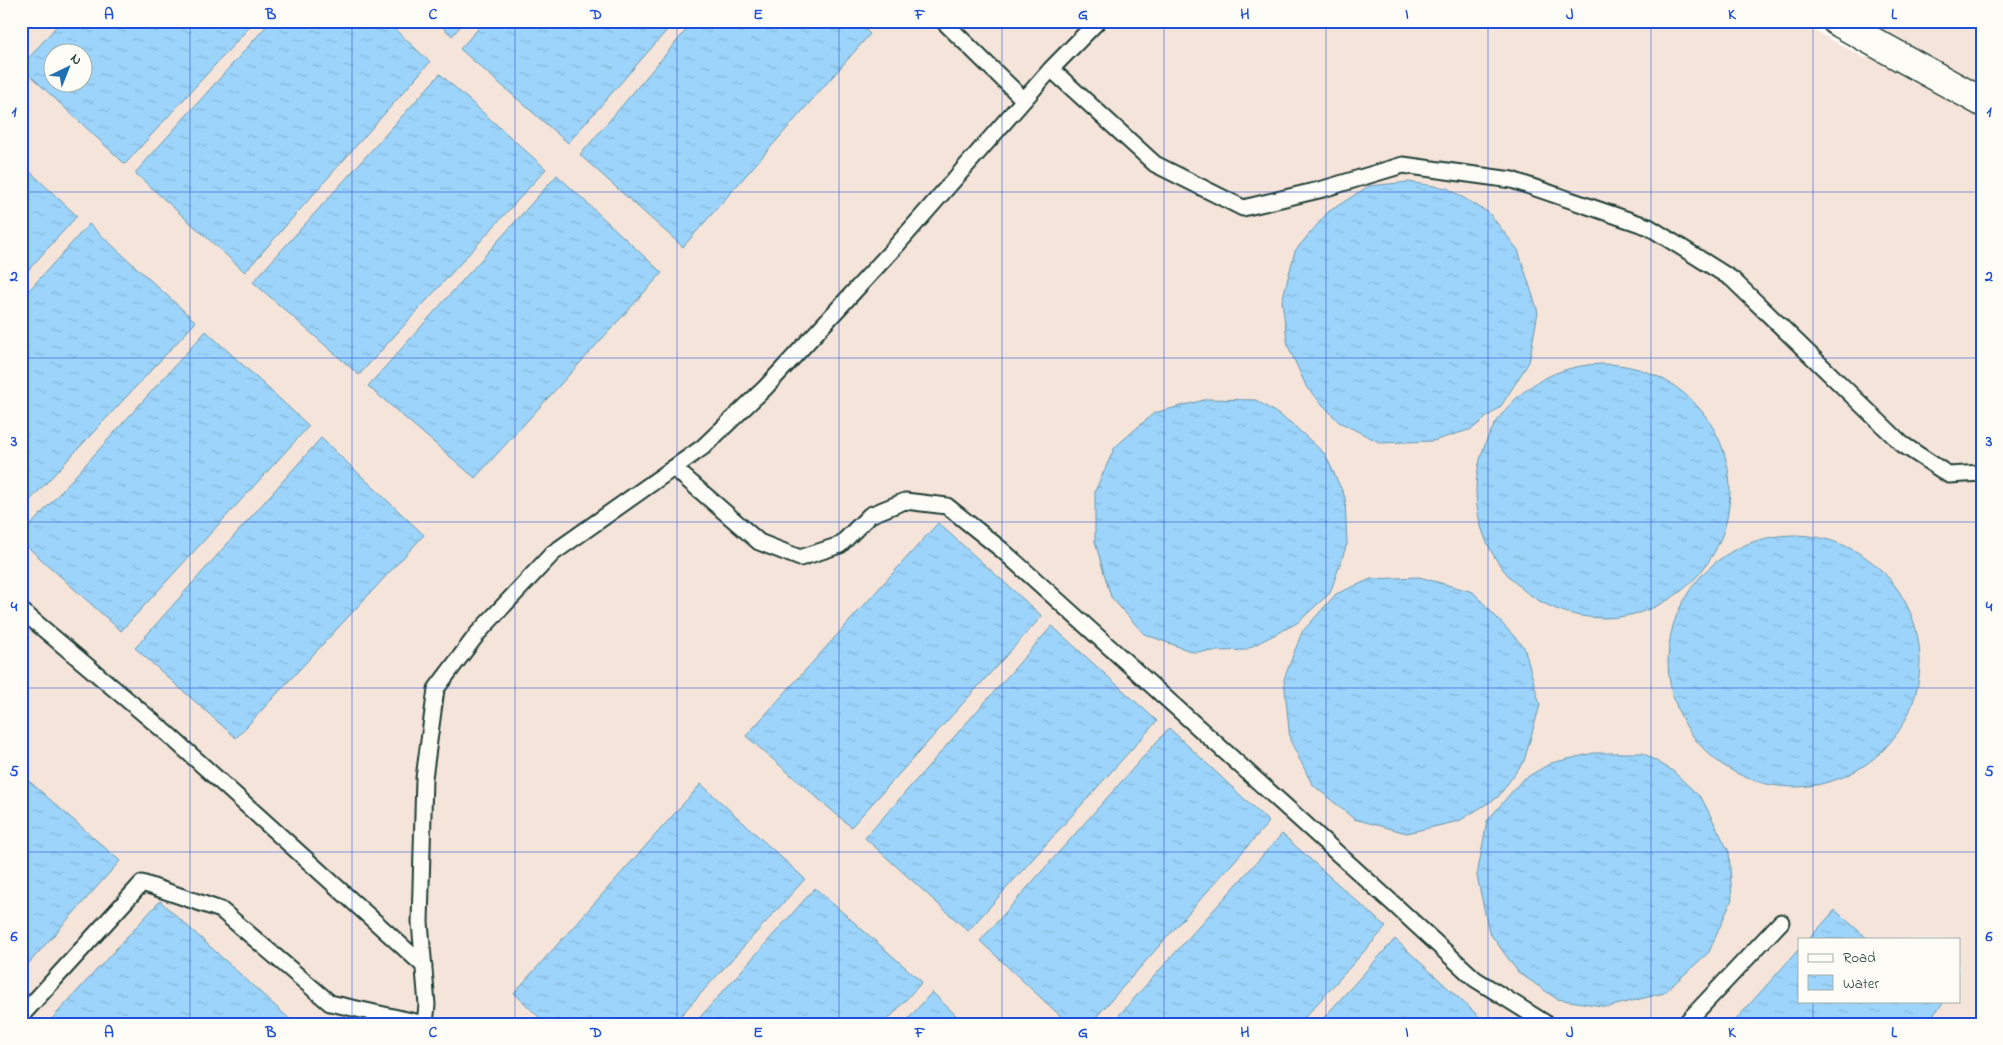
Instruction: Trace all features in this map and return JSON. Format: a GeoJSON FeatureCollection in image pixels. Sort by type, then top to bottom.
{"type":"FeatureCollection","features":[{"type":"Feature","properties":{"kind":"street"},"geometry":{"type":"LineString","coordinates":[[1836,21],[1982,102]]}},
{"type":"Feature","properties":{"kind":"lane"},"geometry":{"type":"LineString","coordinates":[[943,21],[1024,100]]}},
{"type":"Feature","properties":{"kind":"lane"},"geometry":{"type":"LineString","coordinates":[[21,1016],[142,883],[221,910],[330,1003],[425,1024],[426,1005],[420,922],[424,778],[436,689],[478,633],[553,553],[703,447],[765,388],[896,246],[1051,69],[1098,21]]}},
{"type":"Feature","properties":{"kind":"lane"},"geometry":{"type":"LineString","coordinates":[[1051,69],[1155,164],[1242,208],[1323,189],[1403,165],[1512,180],[1649,226],[1732,279],[1902,444],[1949,475],[1982,473]]}},
{"type":"Feature","properties":{"kind":"lane"},"geometry":{"type":"LineString","coordinates":[[674,468],[759,542],[800,558],[840,546],[870,515],[905,501],[947,506],[1002,550],[1475,979],[1547,1024]]}},
{"type":"Feature","properties":{"kind":"lane"},"geometry":{"type":"LineString","coordinates":[[21,610],[169,735],[424,966]]}},
{"type":"Feature","properties":{"kind":"lane"},"geometry":{"type":"LineString","coordinates":[[1685,1024],[1781,922]]}},
{"type":"Feature","properties":{"kind":"shaded area"},"geometry":{"type":"Polygon","coordinates":[[[21,21],[1797,21],[1866,59],[1877,21],[1982,21],[1982,1024],[21,1024],[21,21]]]}},
{"type":"Feature","properties":{"kind":"water"},"geometry":{"type":"Polygon","coordinates":[[[61,21],[255,21],[125,164],[48,92],[92,92],[92,42],[43,42],[61,21]]]}},
{"type":"Feature","properties":{"kind":"water"},"geometry":{"type":"Polygon","coordinates":[[[271,21],[386,21],[430,62],[245,272],[135,173],[271,21]]]}},
{"type":"Feature","properties":{"kind":"water"},"geometry":{"type":"Polygon","coordinates":[[[436,21],[465,21],[452,36],[436,21]]]}},
{"type":"Feature","properties":{"kind":"water"},"geometry":{"type":"Polygon","coordinates":[[[485,21],[675,21],[568,143],[460,49],[485,21]]]}},
{"type":"Feature","properties":{"kind":"water"},"geometry":{"type":"Polygon","coordinates":[[[694,21],[857,21],[870,34],[683,247],[580,155],[694,21]]]}},
{"type":"Feature","properties":{"kind":"water"},"geometry":{"type":"Polygon","coordinates":[[[42,43],[42,87],[21,67],[42,43]]]}},
{"type":"Feature","properties":{"kind":"water"},"geometry":{"type":"Polygon","coordinates":[[[440,74],[546,169],[359,375],[253,282],[440,74]]]}},
{"type":"Feature","properties":{"kind":"water"},"geometry":{"type":"Polygon","coordinates":[[[21,163],[77,216],[21,278],[21,163]]]}},
{"type":"Feature","properties":{"kind":"water"},"geometry":{"type":"Polygon","coordinates":[[[557,175],[662,273],[475,478],[368,386],[557,175]]]}},
{"type":"Feature","properties":{"kind":"water"},"geometry":{"type":"Polygon","coordinates":[[[1409,182],[1447,188],[1489,213],[1518,250],[1538,312],[1529,362],[1501,406],[1472,429],[1433,441],[1381,443],[1339,422],[1307,388],[1288,346],[1282,301],[1295,251],[1328,212],[1369,186],[1409,182]]]}},
{"type":"Feature","properties":{"kind":"water"},"geometry":{"type":"Polygon","coordinates":[[[89,224],[196,322],[21,510],[21,299],[89,224]]]}},
{"type":"Feature","properties":{"kind":"water"},"geometry":{"type":"Polygon","coordinates":[[[206,331],[309,426],[121,631],[21,541],[21,536],[206,331]]]}},
{"type":"Feature","properties":{"kind":"water"},"geometry":{"type":"Polygon","coordinates":[[[1603,364],[1628,367],[1652,374],[1674,385],[1693,401],[1709,420],[1720,442],[1727,466],[1730,491],[1727,516],[1720,540],[1709,562],[1693,581],[1674,597],[1652,608],[1628,615],[1603,618],[1578,615],[1554,608],[1532,597],[1513,581],[1497,562],[1486,540],[1479,516],[1476,491],[1479,466],[1486,442],[1497,420],[1513,401],[1532,385],[1554,374],[1578,367],[1603,364]]]}},
{"type":"Feature","properties":{"kind":"water"},"geometry":{"type":"Polygon","coordinates":[[[1208,399],[1256,400],[1290,422],[1325,454],[1345,497],[1347,544],[1330,593],[1297,623],[1245,650],[1193,652],[1144,634],[1111,597],[1095,542],[1095,491],[1115,447],[1154,413],[1208,399]]]}},
{"type":"Feature","properties":{"kind":"water"},"geometry":{"type":"Polygon","coordinates":[[[321,438],[424,535],[236,738],[135,648],[321,438]]]}},
{"type":"Feature","properties":{"kind":"water"},"geometry":{"type":"Polygon","coordinates":[[[938,523],[1042,616],[851,827],[746,736],[938,523]]]}},
{"type":"Feature","properties":{"kind":"water"},"geometry":{"type":"Polygon","coordinates":[[[1794,535],[1819,538],[1842,545],[1864,556],[1883,572],[1899,591],[1910,613],[1917,636],[1920,661],[1917,686],[1910,709],[1899,731],[1883,750],[1864,766],[1842,777],[1819,784],[1794,787],[1769,784],[1746,777],[1724,766],[1705,750],[1689,731],[1678,709],[1671,686],[1668,661],[1671,636],[1678,613],[1689,591],[1705,572],[1724,556],[1746,545],[1769,538],[1794,535]]]}},
{"type":"Feature","properties":{"kind":"water"},"geometry":{"type":"Polygon","coordinates":[[[1419,577],[1473,592],[1524,647],[1540,705],[1524,761],[1498,797],[1459,821],[1407,833],[1354,819],[1312,784],[1290,740],[1284,679],[1302,632],[1336,594],[1371,579],[1419,577]]]}},
{"type":"Feature","properties":{"kind":"water"},"geometry":{"type":"Polygon","coordinates":[[[1052,626],[1157,721],[968,931],[865,838],[1052,626]]]}},
{"type":"Feature","properties":{"kind":"water"},"geometry":{"type":"Polygon","coordinates":[[[1169,728],[1269,822],[1090,1024],[1069,1024],[980,941],[1169,728]]]}},
{"type":"Feature","properties":{"kind":"water"},"geometry":{"type":"Polygon","coordinates":[[[1594,753],[1643,753],[1673,771],[1702,799],[1729,852],[1732,899],[1709,952],[1664,993],[1608,1007],[1557,999],[1518,972],[1489,932],[1477,876],[1487,821],[1522,780],[1551,763],[1594,753]]]}},
{"type":"Feature","properties":{"kind":"water"},"geometry":{"type":"Polygon","coordinates":[[[21,774],[120,861],[21,972],[21,774]]]}},
{"type":"Feature","properties":{"kind":"water"},"geometry":{"type":"Polygon","coordinates":[[[701,784],[805,879],[673,1024],[546,1024],[514,993],[701,784]]]}},
{"type":"Feature","properties":{"kind":"water"},"geometry":{"type":"Polygon","coordinates":[[[1282,834],[1386,927],[1299,1024],[1111,1024],[1282,834]]]}},
{"type":"Feature","properties":{"kind":"water"},"geometry":{"type":"Polygon","coordinates":[[[815,888],[922,982],[884,1024],[694,1024],[815,888]]]}},
{"type":"Feature","properties":{"kind":"water"},"geometry":{"type":"Polygon","coordinates":[[[160,901],[295,1024],[47,1024],[160,901]]]}},
{"type":"Feature","properties":{"kind":"water"},"geometry":{"type":"Polygon","coordinates":[[[1835,910],[1867,938],[1810,938],[1835,910]]]}},
{"type":"Feature","properties":{"kind":"water"},"geometry":{"type":"Polygon","coordinates":[[[1395,939],[1487,1024],[1318,1024],[1395,939]]]}},
{"type":"Feature","properties":{"kind":"water"},"geometry":{"type":"Polygon","coordinates":[[[1798,950],[1798,1002],[1940,1002],[1943,1004],[1925,1024],[1732,1024],[1798,950]]]}},
{"type":"Feature","properties":{"kind":"water"},"geometry":{"type":"Polygon","coordinates":[[[932,992],[965,1024],[904,1024],[932,992]]]}}]}
